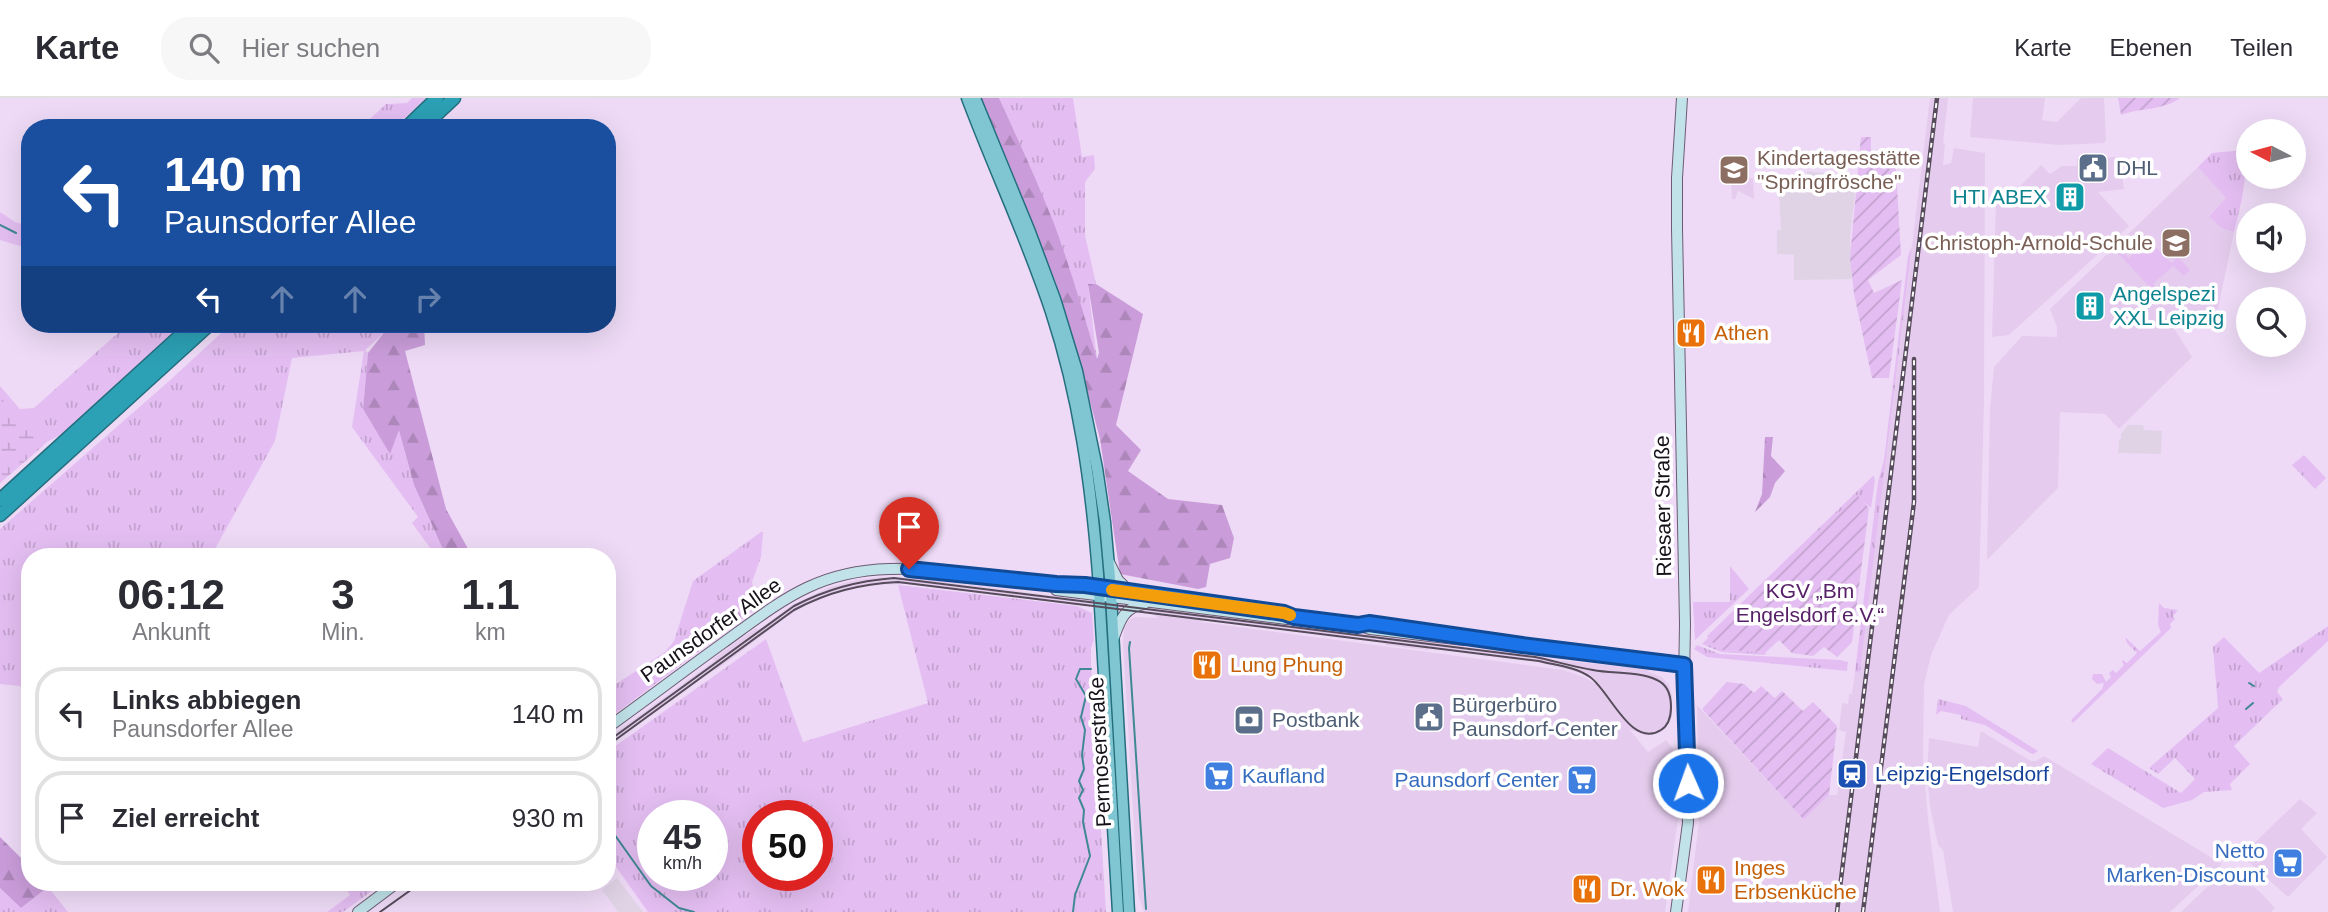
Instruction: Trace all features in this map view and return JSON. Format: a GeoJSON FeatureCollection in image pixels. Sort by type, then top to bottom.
{"type":"FeatureCollection","features":[{"type":"Feature","properties":{"kind":"highway"},"geometry":{"type":"LineString","coordinates":[[416,119],[438,98]]}},
{"type":"Feature","properties":{"kind":"highway"},"geometry":{"type":"LineString","coordinates":[[432,119],[454,98]]}},
{"type":"Feature","properties":{"kind":"highway"},"geometry":{"type":"LineString","coordinates":[[0,500],[184,333]]}},
{"type":"Feature","properties":{"kind":"highway"},"geometry":{"type":"LineString","coordinates":[[0,515],[200,333]]}},
{"type":"Feature","properties":{"kind":"main road"},"geometry":{"type":"LineString","coordinates":[[967,98],[1035,268],[1069,375],[1080,421],[1105,593]]}},
{"type":"Feature","properties":{"kind":"main road"},"geometry":{"type":"LineString","coordinates":[[975,98],[1043,265],[1066,334],[1086,410],[1099,477],[1108,562],[1105,593]]}},
{"type":"Feature","properties":{"kind":"main road","name":"Riesaer Straße"},"geometry":{"type":"LineString","coordinates":[[1676,912],[1688,823],[1677,229],[1682,98]]}},
{"type":"Feature","properties":{"kind":"main road"},"geometry":{"type":"LineString","coordinates":[[1108,562],[1118,580],[1131,592]]}},
{"type":"Feature","properties":{"kind":"main road","name":"Paunsdorfer Allee"},"geometry":{"type":"LineString","coordinates":[[616,722],[790,596],[845,574],[890,569],[1011,580],[1029,586],[1105,593],[1161,604],[1286,620],[1294,617]]}},
{"type":"Feature","properties":{"kind":"main road","name":"Paunsdorfer Allee"},"geometry":{"type":"LineString","coordinates":[[1105,593],[1131,592],[1284,613],[1294,617],[1370,629],[1684,665]]}},
{"type":"Feature","properties":{"kind":"main road","name":"Permoserstraße"},"geometry":{"type":"LineString","coordinates":[[1105,593],[1113,641],[1129,912]]}},
{"type":"Feature","properties":{"kind":"main road","name":"Permoserstraße"},"geometry":{"type":"LineString","coordinates":[[1105,593],[1118,912]]}},
{"type":"Feature","properties":{"kind":"main road"},"geometry":{"type":"LineString","coordinates":[[1113,641],[1121,617],[1132,607],[1140,604],[1161,604]]}},
{"type":"Feature","properties":{"kind":"main road"},"geometry":{"type":"LineString","coordinates":[[358,912],[385,891]]}},
{"type":"Feature","properties":{"kind":"shaded area"},"geometry":{"type":"Polygon","coordinates":[[[1930,98],[1948,98],[1943,165],[1951,163],[1954,148],[1985,153],[1984,404],[1979,587],[1949,615],[1931,655],[1924,685],[1923,759],[1940,912],[1688,912],[1699,822],[1697,705],[1804,820],[1829,795],[1837,795],[1846,732],[1839,730],[1842,703],[1848,704],[1855,672],[1860,673],[1930,98]]]}},
{"type":"Feature","properties":{"kind":"shaded area"},"geometry":{"type":"Polygon","coordinates":[[[1973,98],[2045,98],[2042,120],[2057,122],[2081,98],[2104,98],[2106,140],[2104,143],[2059,145],[1970,137],[1973,98]]]}},
{"type":"Feature","properties":{"kind":"shaded area","name":"Kindertagesstätte \"Springfrösche\""},"geometry":{"type":"Polygon","coordinates":[[[1730,157],[1738,157],[1737,179],[1753,178],[1754,199],[1738,191],[1735,199],[1732,199],[1730,157]]]}},
{"type":"Feature","properties":{"kind":"shaded area"},"geometry":{"type":"Polygon","coordinates":[[[2119,157],[2124,189],[2098,192],[2129,226],[2009,335],[1992,337],[1996,204],[2016,190],[2041,165],[2050,174],[2062,166],[2077,166],[2077,158],[2119,157]]]}},
{"type":"Feature","properties":{"kind":"shaded area"},"geometry":{"type":"Polygon","coordinates":[[[2198,167],[2227,198],[2209,215],[2221,228],[2234,232],[2218,309],[2213,309],[2210,321],[2214,322],[2213,329],[2171,320],[2165,314],[2192,357],[2119,429],[2105,414],[2060,412],[2058,488],[1987,560],[1990,409],[1994,367],[2022,336],[2057,337],[2057,327],[2050,309],[2198,167]]]}},
{"type":"Feature","properties":{"kind":"shaded area"},"geometry":{"type":"Polygon","coordinates":[[[1807,171],[1857,177],[1850,237],[1852,279],[1794,280],[1794,255],[1777,254],[1777,230],[1781,230],[1779,192],[1808,189],[1807,171]]]}},
{"type":"Feature","properties":{"kind":"shaded area"},"geometry":{"type":"Polygon","coordinates":[[[2128,425],[2143,425],[2144,430],[2162,431],[2161,454],[2118,453],[2119,439],[2128,425]]]}},
{"type":"Feature","properties":{"kind":"shaded area"},"geometry":{"type":"Polygon","coordinates":[[[882,577],[912,578],[1380,635],[1430,638],[1430,642],[1557,660],[1648,669],[1649,672],[1662,677],[1669,685],[1672,717],[1665,729],[1657,734],[1645,735],[1629,729],[1648,752],[1666,740],[1676,752],[1679,812],[1665,912],[1144,912],[1138,895],[1123,644],[1124,628],[1129,620],[1135,617],[1158,618],[1153,614],[908,584],[865,585],[818,598],[786,617],[616,740],[616,732],[756,628],[758,630],[792,605],[830,587],[882,577]],[[1201,620],[1563,670],[1597,685],[1590,677],[1581,673],[1533,661],[1385,645],[1385,642],[1201,620]]]}},
{"type":"Feature","properties":{"kind":"shaded area"},"geometry":{"type":"Polygon","coordinates":[[[1981,731],[2031,761],[2044,756],[2222,864],[2170,912],[1953,912],[1943,850],[1938,845],[1930,806],[1927,773],[1929,738],[1978,747],[1981,731]]]}},
{"type":"Feature","properties":{"kind":"shaded area"},"geometry":{"type":"Polygon","coordinates":[[[2300,799],[2317,813],[2301,829],[2327,857],[2288,897],[2243,857],[2243,854],[2300,799]]]}},
{"type":"Feature","properties":{"kind":"shaded area"},"geometry":{"type":"Polygon","coordinates":[[[2228,867],[2260,892],[2275,908],[2271,912],[2181,912],[2228,867]]]}},
{"type":"Feature","properties":{"kind":"shaded area"},"geometry":{"type":"Polygon","coordinates":[[[616,879],[643,912],[618,912],[603,891],[616,891],[616,879]]]}},
{"type":"Feature","properties":{"kind":"green space"},"geometry":{"type":"Polygon","coordinates":[[[412,98],[426,98],[404,119],[370,119],[386,104],[407,103],[412,98]]]}},
{"type":"Feature","properties":{"kind":"green space"},"geometry":{"type":"Polygon","coordinates":[[[980,98],[999,98],[1020,144],[1059,238],[1097,359],[1099,353],[1088,284],[1096,284],[1143,314],[1116,425],[1141,450],[1128,471],[1168,499],[1222,505],[1234,538],[1230,558],[1210,564],[1206,587],[1198,589],[1120,574],[1100,439],[1056,283],[980,98]]]}},
{"type":"Feature","properties":{"kind":"green space"},"geometry":{"type":"Polygon","coordinates":[[[999,98],[1073,98],[1082,157],[1094,155],[1095,169],[1085,182],[1085,235],[1096,284],[1088,284],[1097,360],[1026,157],[999,98]]]}},
{"type":"Feature","properties":{"kind":"green space"},"geometry":{"type":"Polygon","coordinates":[[[2118,98],[2180,98],[2167,105],[2121,115],[2118,98]]]}},
{"type":"Feature","properties":{"kind":"green space"},"geometry":{"type":"Polygon","coordinates":[[[1861,137],[1871,137],[1871,154],[1895,153],[1901,255],[1868,280],[1874,293],[1902,280],[1889,378],[1872,378],[1854,294],[1850,258],[1861,137]]]}},
{"type":"Feature","properties":{"kind":"green space"},"geometry":{"type":"Polygon","coordinates":[[[2236,151],[2236,189],[2243,189],[2241,203],[2236,203],[2234,232],[2221,228],[2209,216],[2226,198],[2198,167],[2212,153],[2236,151]]]}},
{"type":"Feature","properties":{"kind":"green space"},"geometry":{"type":"Polygon","coordinates":[[[0,212],[21,224],[21,246],[0,240],[0,212]]]}},
{"type":"Feature","properties":{"kind":"green space"},"geometry":{"type":"Polygon","coordinates":[[[2148,239],[2171,263],[2178,257],[2190,270],[2184,276],[2173,266],[2153,284],[2162,293],[2158,296],[2116,251],[2119,248],[2129,258],[2148,239]]]}},
{"type":"Feature","properties":{"kind":"green space"},"geometry":{"type":"Polygon","coordinates":[[[1912,246],[1860,673],[1855,672],[1878,482],[1884,460],[1908,256],[1912,246]]]}},
{"type":"Feature","properties":{"kind":"green space"},"geometry":{"type":"Polygon","coordinates":[[[118,333],[172,333],[64,433],[47,442],[0,483],[0,386],[20,409],[34,408],[118,333]]]}},
{"type":"Feature","properties":{"kind":"green space"},"geometry":{"type":"Polygon","coordinates":[[[221,333],[384,333],[365,350],[368,353],[363,409],[390,453],[399,428],[414,485],[442,548],[430,548],[412,523],[418,517],[352,427],[364,351],[292,358],[275,441],[215,548],[21,548],[21,688],[0,684],[0,529],[221,333]]]}},
{"type":"Feature","properties":{"kind":"green space"},"geometry":{"type":"Polygon","coordinates":[[[424,333],[425,345],[405,351],[446,509],[468,548],[442,548],[414,485],[399,430],[390,454],[363,409],[368,353],[383,334],[424,333]]]}},
{"type":"Feature","properties":{"kind":"green space"},"geometry":{"type":"Polygon","coordinates":[[[0,397],[43,446],[0,483],[0,397]]]}},
{"type":"Feature","properties":{"kind":"green space"},"geometry":{"type":"Polygon","coordinates":[[[1765,437],[1773,437],[1771,456],[1785,471],[1775,483],[1770,497],[1755,512],[1762,494],[1765,437]]]}},
{"type":"Feature","properties":{"kind":"green space"},"geometry":{"type":"Polygon","coordinates":[[[2304,455],[2326,478],[2315,489],[2292,465],[2304,455]]]}},
{"type":"Feature","properties":{"kind":"green space"},"geometry":{"type":"Polygon","coordinates":[[[1873,476],[1875,480],[1871,508],[1856,496],[1719,650],[1766,652],[1765,655],[1721,652],[1702,644],[1707,636],[1873,476]]]}},
{"type":"Feature","properties":{"kind":"green space","name":"KGV „Bm Engelsdorf e.V.“"},"geometry":{"type":"Polygon","coordinates":[[[1857,495],[1869,508],[1852,642],[1837,657],[1824,647],[1813,656],[1792,653],[1779,640],[1766,652],[1719,650],[1708,637],[1857,495]]]}},
{"type":"Feature","properties":{"kind":"green space"},"geometry":{"type":"Polygon","coordinates":[[[763,532],[761,557],[752,582],[762,604],[616,713],[616,684],[665,652],[674,641],[693,581],[763,532]]]}},
{"type":"Feature","properties":{"kind":"green space"},"geometry":{"type":"Polygon","coordinates":[[[1730,566],[1749,589],[1695,640],[1693,602],[1730,602],[1730,566]]]}},
{"type":"Feature","properties":{"kind":"green space"},"geometry":{"type":"Polygon","coordinates":[[[898,585],[1077,606],[1092,613],[1094,640],[1091,664],[1106,912],[648,912],[616,867],[616,746],[766,639],[803,742],[928,703],[898,585]]]}},
{"type":"Feature","properties":{"kind":"green space"},"geometry":{"type":"Polygon","coordinates":[[[2159,603],[2164,608],[2178,610],[2173,616],[2175,619],[2170,624],[2171,628],[2073,723],[2071,720],[2102,689],[2104,683],[2097,684],[2092,679],[2093,674],[2102,674],[2106,682],[2111,677],[2109,673],[2113,670],[2116,673],[2124,665],[2123,660],[2127,663],[2137,653],[2125,637],[2140,651],[2161,632],[2158,625],[2159,603]]]}},
{"type":"Feature","properties":{"kind":"green space"},"geometry":{"type":"Polygon","coordinates":[[[2328,626],[2328,641],[2279,687],[2277,692],[2283,699],[2234,746],[2250,764],[2230,784],[2232,790],[2204,792],[2192,800],[2163,808],[2091,764],[2108,748],[2181,793],[2195,779],[2175,758],[2158,774],[2149,768],[2218,708],[2213,647],[2224,637],[2259,673],[2328,626]]]}},
{"type":"Feature","properties":{"kind":"green space"},"geometry":{"type":"Polygon","coordinates":[[[1697,645],[1720,654],[1840,660],[1848,662],[1847,671],[1707,657],[1694,649],[1697,645]]]}},
{"type":"Feature","properties":{"kind":"green space"},"geometry":{"type":"Polygon","coordinates":[[[1727,682],[1744,684],[1754,693],[1761,686],[1775,698],[1782,691],[1803,711],[1813,702],[1837,726],[1829,795],[1804,820],[1702,709],[1727,682]]]}},
{"type":"Feature","properties":{"kind":"green space"},"geometry":{"type":"Polygon","coordinates":[[[1938,699],[1966,706],[2038,751],[2030,753],[1985,725],[1961,719],[1961,715],[1941,711],[1936,715],[1938,699]]]}},
{"type":"Feature","properties":{"kind":"green space"},"geometry":{"type":"Polygon","coordinates":[[[0,837],[21,858],[21,891],[43,891],[21,908],[0,888],[0,837]]]}},
{"type":"Feature","properties":{"kind":"green space"},"geometry":{"type":"Polygon","coordinates":[[[0,888],[21,908],[43,891],[51,891],[68,912],[0,912],[0,888]]]}},
{"type":"Feature","properties":{"kind":"green space"},"geometry":{"type":"Polygon","coordinates":[[[348,891],[372,891],[343,912],[327,912],[350,895],[348,891]]]}},
{"type":"Feature","properties":{"kind":"waterway"},"geometry":{"type":"LineString","coordinates":[[0,225],[16,233]]}},
{"type":"Feature","properties":{"kind":"waterway"},"geometry":{"type":"LineString","coordinates":[[1130,642],[1146,909]]}},
{"type":"Feature","properties":{"kind":"waterway"},"geometry":{"type":"LineString","coordinates":[[1073,912],[1075,895],[1090,856],[1083,822],[1084,810],[1079,798],[1083,790],[1079,781],[1084,769],[1082,755],[1085,730],[1081,717],[1086,696],[1076,679],[1080,669],[1091,669]]}},
{"type":"Feature","properties":{"kind":"waterway"},"geometry":{"type":"LineString","coordinates":[[2249,683],[2254,686]]}},
{"type":"Feature","properties":{"kind":"waterway"},"geometry":{"type":"LineString","coordinates":[[2246,709],[2253,703]]}},
{"type":"Feature","properties":{"kind":"waterway"},"geometry":{"type":"LineString","coordinates":[[616,837],[651,886],[679,908],[694,912]]}},
{"type":"Feature","properties":{"kind":"tram line"},"geometry":{"type":"LineString","coordinates":[[616,735],[794,606],[842,587],[894,578],[1535,657],[1593,670],[1650,677],[1661,682],[1666,688],[1671,707],[1666,726],[1650,734],[1640,732],[1631,725],[1590,677],[1572,669],[1539,661],[898,582],[845,590],[794,610],[616,739]]}},
{"type":"Feature","properties":{"kind":"tram line"},"geometry":{"type":"LineString","coordinates":[[380,912],[409,891]]}},
{"type":"Feature","properties":{"kind":"railway"},"geometry":{"type":"LineString","coordinates":[[1837,912],[1937,98]]}},
{"type":"Feature","properties":{"kind":"railway"},"geometry":{"type":"LineString","coordinates":[[1863,912],[1914,502],[1914,359]]}},
{"type":"Feature","properties":{"kind":"slow traffic"},"geometry":{"type":"LineString","coordinates":[[1112,590],[1290,615]]}},
{"type":"Feature","properties":{"kind":"place","name":"DHL"},"geometry":{"type":"Point","coordinates":[2093,168]}},
{"type":"Feature","properties":{"kind":"place","name":"Kindertagesstätte \"Springfrösche\""},"geometry":{"type":"Point","coordinates":[1734,170]}},
{"type":"Feature","properties":{"kind":"place","name":"HTI ABEX"},"geometry":{"type":"Point","coordinates":[2070,197]}},
{"type":"Feature","properties":{"kind":"place","name":"Christoph-Arnold-Schule"},"geometry":{"type":"Point","coordinates":[2176,243]}},
{"type":"Feature","properties":{"kind":"place","name":"Angelspezi XXL Leipzig"},"geometry":{"type":"Point","coordinates":[2090,306]}},
{"type":"Feature","properties":{"kind":"place","name":"Athen"},"geometry":{"type":"Point","coordinates":[1691,333]}},
{"type":"Feature","properties":{"kind":"place","name":"Lung Phung"},"geometry":{"type":"Point","coordinates":[1207,665]}},
{"type":"Feature","properties":{"kind":"place","name":"Bürgerbüro Paunsdorf-Center"},"geometry":{"type":"Point","coordinates":[1429,717]}},
{"type":"Feature","properties":{"kind":"place","name":"Postbank"},"geometry":{"type":"Point","coordinates":[1249,720]}},
{"type":"Feature","properties":{"kind":"place","name":"Leipzig-Engelsdorf"},"geometry":{"type":"Point","coordinates":[1852,774]}},
{"type":"Feature","properties":{"kind":"place","name":"Kaufland"},"geometry":{"type":"Point","coordinates":[1219,776]}},
{"type":"Feature","properties":{"kind":"place","name":"Paunsdorf Center"},"geometry":{"type":"Point","coordinates":[1582,780]}},
{"type":"Feature","properties":{"kind":"place","name":"Netto Marken-Discount"},"geometry":{"type":"Point","coordinates":[2288,863]}},
{"type":"Feature","properties":{"kind":"place","name":"Inges Erbsenküche"},"geometry":{"type":"Point","coordinates":[1711,880]}},
{"type":"Feature","properties":{"kind":"place","name":"Dr. Wok"},"geometry":{"type":"Point","coordinates":[1587,889]}},
{"type":"Feature","properties":{"kind":"route"},"geometry":{"type":"LineString","coordinates":[[909,569],[1085,585],[1284,613],[1294,617],[1358,625],[1369,623],[1684,665],[1688,783]]}}]}
